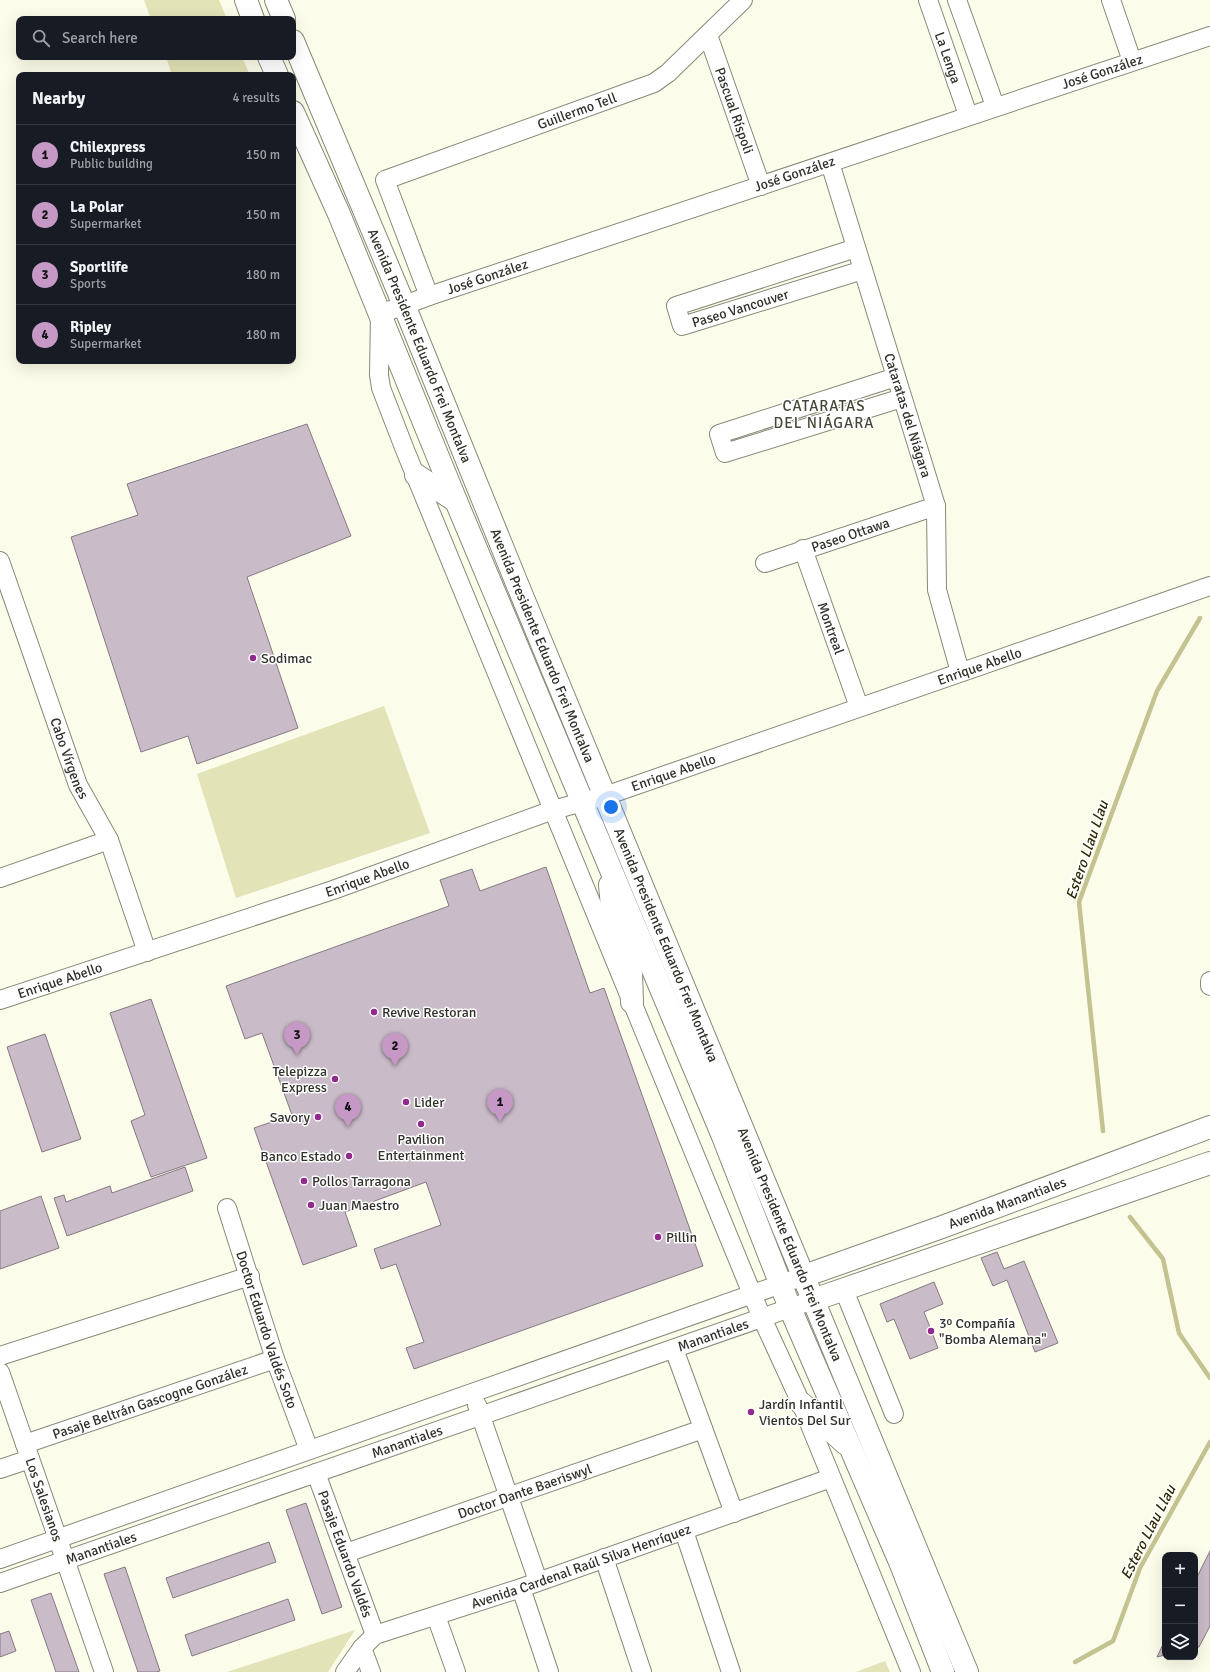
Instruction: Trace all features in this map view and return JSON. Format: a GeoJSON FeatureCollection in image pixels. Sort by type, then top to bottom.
{"type":"FeatureCollection","features":[{"type":"Feature","properties":{"kind":"main road"},"geometry":{"type":"LineString","coordinates":[[246,0],[252,16]]}},
{"type":"Feature","properties":{"kind":"main road"},"geometry":{"type":"LineString","coordinates":[[276,0],[283,16]]}},
{"type":"Feature","properties":{"kind":"main road","name":"Avenida Presidente Eduardo Frei Montalva"},"geometry":{"type":"LineString","coordinates":[[296,48],[404,305],[518,586],[967,1672]]}},
{"type":"Feature","properties":{"kind":"main road"},"geometry":{"type":"LineString","coordinates":[[270,60],[276,72]]}},
{"type":"Feature","properties":{"kind":"main road","name":"Avenida Presidente Eduardo Frei Montalva"},"geometry":{"type":"LineString","coordinates":[[296,119],[339,214],[456,501],[722,1134],[790,1308],[900,1562],[943,1672]]}},
{"type":"Feature","properties":{"kind":"main road"},"geometry":{"type":"LineString","coordinates":[[416,475],[456,501]]}},
{"type":"Feature","properties":{"kind":"main road"},"geometry":{"type":"LineString","coordinates":[[610,866],[610,899],[616,924],[629,963],[631,973],[632,1002]]}},
{"type":"Feature","properties":{"kind":"main road","name":"Avenida Manantiales"},"geometry":{"type":"LineString","coordinates":[[804,1276],[942,1227],[1210,1127]]}},
{"type":"Feature","properties":{"kind":"main road","name":"Avenida Manantiales"},"geometry":{"type":"LineString","coordinates":[[814,1300],[1210,1163]]}},
{"type":"Feature","properties":{"kind":"main road"},"geometry":{"type":"LineString","coordinates":[[801,1403],[851,1448]]}},
{"type":"Feature","properties":{"kind":"street","name":"Guillermo Tell"},"geometry":{"type":"LineString","coordinates":[[429,296],[385,180],[645,87],[668,73],[708,36],[743,0]]}},
{"type":"Feature","properties":{"kind":"street","name":"La Lenga"},"geometry":{"type":"LineString","coordinates":[[928,0],[968,115]]}},
{"type":"Feature","properties":{"kind":"street","name":"La Lenga"},"geometry":{"type":"LineString","coordinates":[[957,0],[994,106]]}},
{"type":"Feature","properties":{"kind":"street"},"geometry":{"type":"LineString","coordinates":[[1111,0],[1132,62]]}},
{"type":"Feature","properties":{"kind":"street","name":"Pascual Ríspoli"},"geometry":{"type":"LineString","coordinates":[[708,36],[761,186]]}},
{"type":"Feature","properties":{"kind":"street","name":"José González"},"geometry":{"type":"LineString","coordinates":[[380,314],[429,296],[830,163],[994,106],[1210,36]]}},
{"type":"Feature","properties":{"kind":"street","name":"Cataratas del Niágara"},"geometry":{"type":"LineString","coordinates":[[830,163],[936,506],[937,590],[960,672]]}},
{"type":"Feature","properties":{"kind":"street","name":"Paseo Vancouver"},"geometry":{"type":"LineString","coordinates":[[856,248],[676,306],[682,326],[863,270]]}},
{"type":"Feature","properties":{"kind":"street","name":"Avenida Presidente Eduardo Frei Montalva"},"geometry":{"type":"LineString","coordinates":[[380,314],[379,375],[381,388],[762,1318],[801,1403],[911,1672]]}},
{"type":"Feature","properties":{"kind":"street"},"geometry":{"type":"LineString","coordinates":[[896,377],[719,434],[725,453],[902,398]]}},
{"type":"Feature","properties":{"kind":"street","name":"Paseo Ottawa"},"geometry":{"type":"LineString","coordinates":[[764,563],[936,506]]}},
{"type":"Feature","properties":{"kind":"street","name":"Montreal"},"geometry":{"type":"LineString","coordinates":[[803,549],[859,707]]}},
{"type":"Feature","properties":{"kind":"street","name":"Cabo Vírgenes"},"geometry":{"type":"LineString","coordinates":[[0,561],[78,785],[109,840],[147,952]]}},
{"type":"Feature","properties":{"kind":"street","name":"Enrique Abello"},"geometry":{"type":"LineString","coordinates":[[0,1000],[333,890],[553,810],[605,796],[1210,586]]}},
{"type":"Feature","properties":{"kind":"street"},"geometry":{"type":"LineString","coordinates":[[0,878],[109,840]]}},
{"type":"Feature","properties":{"kind":"street"},"geometry":{"type":"LineString","coordinates":[[1210,981],[1210,986]]}},
{"type":"Feature","properties":{"kind":"street","name":"Doctor Eduardo Valdés Soto"},"geometry":{"type":"LineString","coordinates":[[227,1208],[250,1276],[275,1359],[308,1450]]}},
{"type":"Feature","properties":{"kind":"street"},"geometry":{"type":"LineString","coordinates":[[0,1356],[250,1276]]}},
{"type":"Feature","properties":{"kind":"street","name":"Manantiales"},"geometry":{"type":"LineString","coordinates":[[0,1559],[804,1276]]}},
{"type":"Feature","properties":{"kind":"street"},"geometry":{"type":"LineString","coordinates":[[844,1290],[894,1414]]}},
{"type":"Feature","properties":{"kind":"street","name":"Manantiales"},"geometry":{"type":"LineString","coordinates":[[0,1583],[814,1300]]}},
{"type":"Feature","properties":{"kind":"street"},"geometry":{"type":"LineString","coordinates":[[674,1348],[734,1513]]}},
{"type":"Feature","properties":{"kind":"street","name":"Pasaje Beltrán Gascogne González"},"geometry":{"type":"LineString","coordinates":[[0,1469],[27,1451],[275,1359]]}},
{"type":"Feature","properties":{"kind":"street","name":"Los Salesianos"},"geometry":{"type":"LineString","coordinates":[[0,1372],[59,1538],[104,1672]]}},
{"type":"Feature","properties":{"kind":"street"},"geometry":{"type":"LineString","coordinates":[[473,1392],[538,1582]]}},
{"type":"Feature","properties":{"kind":"street","name":"Doctor Dante Baeriswyl"},"geometry":{"type":"LineString","coordinates":[[346,1553],[703,1429]]}},
{"type":"Feature","properties":{"kind":"street","name":"Pasaje Eduardo Valdés"},"geometry":{"type":"LineString","coordinates":[[316,1473],[375,1635]]}},
{"type":"Feature","properties":{"kind":"street","name":"Avenida Cardenal Raúl Silva Henríquez"},"geometry":{"type":"LineString","coordinates":[[346,1672],[362,1648],[375,1635],[521,1588],[832,1478]]}},
{"type":"Feature","properties":{"kind":"street"},"geometry":{"type":"LineString","coordinates":[[684,1531],[731,1672]]}},
{"type":"Feature","properties":{"kind":"street"},"geometry":{"type":"LineString","coordinates":[[604,1558],[642,1672]]}},
{"type":"Feature","properties":{"kind":"street"},"geometry":{"type":"LineString","coordinates":[[521,1588],[549,1672]]}},
{"type":"Feature","properties":{"kind":"street"},"geometry":{"type":"LineString","coordinates":[[436,1616],[456,1672]]}},
{"type":"Feature","properties":{"kind":"street"},"geometry":{"type":"LineString","coordinates":[[362,1648],[371,1672]]}},
{"type":"Feature","properties":{"kind":"green space"},"geometry":{"type":"Polygon","coordinates":[[[144,0],[219,0],[226,16],[150,16],[144,0]]]}},
{"type":"Feature","properties":{"kind":"green space"},"geometry":{"type":"Polygon","coordinates":[[[167,60],[243,60],[249,72],[171,72],[167,60]]]}},
{"type":"Feature","properties":{"kind":"green space"},"geometry":{"type":"Polygon","coordinates":[[[384,706],[430,833],[236,898],[197,774],[384,706]]]}},
{"type":"Feature","properties":{"kind":"green space"},"geometry":{"type":"Polygon","coordinates":[[[355,1630],[328,1672],[227,1672],[355,1630]]]}},
{"type":"Feature","properties":{"kind":"green space"},"geometry":{"type":"Polygon","coordinates":[[[885,1661],[890,1672],[856,1672],[885,1661]]]}},
{"type":"Feature","properties":{"kind":"building"},"geometry":{"type":"Polygon","coordinates":[[[307,424],[351,536],[247,577],[298,728],[197,764],[188,736],[141,752],[71,537],[138,515],[127,484],[307,424]]]}},
{"type":"Feature","properties":{"kind":"building"},"geometry":{"type":"Polygon","coordinates":[[[546,867],[590,993],[604,988],[703,1266],[414,1369],[406,1348],[424,1342],[396,1264],[381,1269],[374,1249],[441,1225],[426,1182],[345,1212],[357,1246],[303,1265],[254,1128],[292,1115],[262,1033],[245,1039],[226,986],[449,906],[440,880],[472,869],[480,891],[546,867]]]}},
{"type":"Feature","properties":{"kind":"building"},"geometry":{"type":"Polygon","coordinates":[[[151,999],[207,1158],[151,1177],[131,1121],[145,1115],[110,1013],[151,999]]]}},
{"type":"Feature","properties":{"kind":"building"},"geometry":{"type":"Polygon","coordinates":[[[45,1034],[81,1139],[42,1152],[7,1047],[45,1034]]]}},
{"type":"Feature","properties":{"kind":"building"},"geometry":{"type":"Polygon","coordinates":[[[185,1167],[193,1191],[67,1236],[54,1198],[64,1195],[66,1202],[110,1186],[112,1193],[185,1167]]]}},
{"type":"Feature","properties":{"kind":"building"},"geometry":{"type":"Polygon","coordinates":[[[41,1196],[59,1248],[0,1269],[0,1211],[41,1196]]]}},
{"type":"Feature","properties":{"kind":"building"},"geometry":{"type":"Polygon","coordinates":[[[997,1252],[1004,1269],[1024,1261],[1058,1343],[1035,1352],[1007,1280],[993,1286],[981,1258],[997,1252]]]}},
{"type":"Feature","properties":{"kind":"building"},"geometry":{"type":"Polygon","coordinates":[[[934,1282],[943,1304],[924,1312],[938,1348],[910,1359],[894,1319],[887,1322],[880,1304],[934,1282]]]}},
{"type":"Feature","properties":{"kind":"building"},"geometry":{"type":"Polygon","coordinates":[[[306,1503],[342,1607],[322,1614],[286,1510],[306,1503]]]}},
{"type":"Feature","properties":{"kind":"building"},"geometry":{"type":"Polygon","coordinates":[[[269,1542],[276,1562],[173,1598],[166,1578],[269,1542]]]}},
{"type":"Feature","properties":{"kind":"building"},"geometry":{"type":"Polygon","coordinates":[[[1210,1551],[1210,1626],[1198,1647],[1198,1588],[1198,1575],[1210,1551]]]}},
{"type":"Feature","properties":{"kind":"building"},"geometry":{"type":"Polygon","coordinates":[[[125,1567],[160,1671],[138,1672],[104,1574],[125,1567]]]}},
{"type":"Feature","properties":{"kind":"building"},"geometry":{"type":"Polygon","coordinates":[[[51,1593],[79,1672],[56,1672],[31,1600],[51,1593]]]}},
{"type":"Feature","properties":{"kind":"building"},"geometry":{"type":"Polygon","coordinates":[[[288,1599],[295,1620],[192,1656],[185,1635],[288,1599]]]}},
{"type":"Feature","properties":{"kind":"building"},"geometry":{"type":"Polygon","coordinates":[[[9,1631],[16,1651],[0,1657],[0,1634],[9,1631]]]}},
{"type":"Feature","properties":{"kind":"building"},"geometry":{"type":"Polygon","coordinates":[[[1162,1646],[1162,1656],[1157,1657],[1162,1646]]]}},
{"type":"Feature","properties":{"kind":"waterway","name":"Estero Llau Llau"},"geometry":{"type":"LineString","coordinates":[[1103,1131],[1079,902],[1157,691],[1200,618]]}},
{"type":"Feature","properties":{"kind":"waterway","name":"Estero Llau Llau"},"geometry":{"type":"LineString","coordinates":[[1130,1217],[1163,1259],[1179,1333],[1210,1378]]}},
{"type":"Feature","properties":{"kind":"waterway","name":"Estero Llau Llau"},"geometry":{"type":"LineString","coordinates":[[1075,1662],[1113,1641],[1140,1568],[1210,1442]]}},
{"type":"Feature","properties":{"kind":"place","name":"Sodimac"},"geometry":{"type":"Point","coordinates":[253,658]}},
{"type":"Feature","properties":{"kind":"place","name":"Revive Restoran"},"geometry":{"type":"Point","coordinates":[374,1012]}},
{"type":"Feature","properties":{"kind":"place","name":"Sportlife"},"geometry":{"type":"Point","coordinates":[297,1055]}},
{"type":"Feature","properties":{"kind":"place","name":"La Polar"},"geometry":{"type":"Point","coordinates":[395,1066]}},
{"type":"Feature","properties":{"kind":"place","name":"Telepizza Express"},"geometry":{"type":"Point","coordinates":[335,1079]}},
{"type":"Feature","properties":{"kind":"place","name":"Lider"},"geometry":{"type":"Point","coordinates":[406,1102]}},
{"type":"Feature","properties":{"kind":"place","name":"Savory"},"geometry":{"type":"Point","coordinates":[318,1117]}},
{"type":"Feature","properties":{"kind":"place","name":"Chilexpress"},"geometry":{"type":"Point","coordinates":[500,1122]}},
{"type":"Feature","properties":{"kind":"place","name":"Pavilion Entertainment"},"geometry":{"type":"Point","coordinates":[421,1124]}},
{"type":"Feature","properties":{"kind":"place","name":"Ripley"},"geometry":{"type":"Point","coordinates":[348,1127]}},
{"type":"Feature","properties":{"kind":"place","name":"Banco Estado"},"geometry":{"type":"Point","coordinates":[349,1156]}},
{"type":"Feature","properties":{"kind":"place","name":"Pollos Tarragona"},"geometry":{"type":"Point","coordinates":[304,1181]}},
{"type":"Feature","properties":{"kind":"place","name":"Juan Maestro"},"geometry":{"type":"Point","coordinates":[311,1205]}},
{"type":"Feature","properties":{"kind":"place","name":"Pillin"},"geometry":{"type":"Point","coordinates":[658,1237]}},
{"type":"Feature","properties":{"kind":"place","name":"3º Compañía \"Bomba Alemana\""},"geometry":{"type":"Point","coordinates":[931,1331]}},
{"type":"Feature","properties":{"kind":"place","name":"Jardín Infantil Vientos Del Sur"},"geometry":{"type":"Point","coordinates":[751,1412]}},
{"type":"Feature","properties":{"kind":"district","name":"CATARATAS DEL NIÁGARA"},"geometry":{"type":"Point","coordinates":[824,414]}}]}
